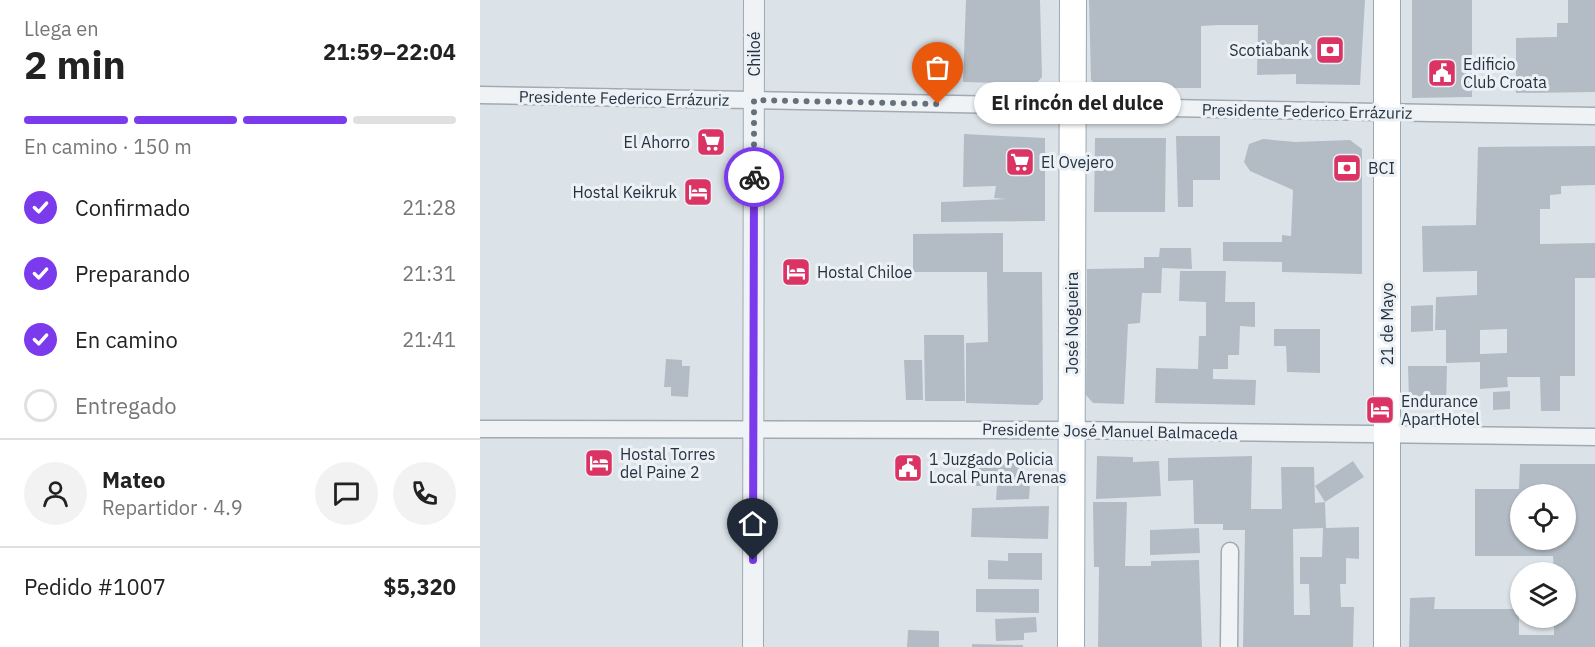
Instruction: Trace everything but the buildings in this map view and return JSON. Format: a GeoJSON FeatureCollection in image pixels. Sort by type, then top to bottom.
{"type":"FeatureCollection","features":[{"type":"Feature","properties":{"kind":"main road","name":"José Nogueira"},"geometry":{"type":"LineString","coordinates":[[1071,647],[1073,0]]}},
{"type":"Feature","properties":{"kind":"main road","name":"21 de Mayo"},"geometry":{"type":"LineString","coordinates":[[1387,0],[1387,647]]}},
{"type":"Feature","properties":{"kind":"street","name":"Chiloé"},"geometry":{"type":"LineString","coordinates":[[753,647],[754,0]]}},
{"type":"Feature","properties":{"kind":"street","name":"Presidente Federico Errázuriz"},"geometry":{"type":"LineString","coordinates":[[480,95],[1595,116]]}},
{"type":"Feature","properties":{"kind":"street","name":"Presidente José Manuel Balmaceda"},"geometry":{"type":"LineString","coordinates":[[480,429],[1072,430],[1595,438]]}},
{"type":"Feature","properties":{"kind":"street"},"geometry":{"type":"LineString","coordinates":[[1229,647],[1230,551]]}},
{"type":"Feature","properties":{"kind":"way so far"},"geometry":{"type":"LineString","coordinates":[[754,177],[754,100],[938,104]]}},
{"type":"Feature","properties":{"kind":"place","name":"Scotiabank"},"geometry":{"type":"Point","coordinates":[1330,50]}},
{"type":"Feature","properties":{"kind":"place","name":"Edificio Club Croata"},"geometry":{"type":"Point","coordinates":[1442,73]}},
{"type":"Feature","properties":{"kind":"place","name":"El rincón del dulce"},"geometry":{"type":"Point","coordinates":[938,104]}},
{"type":"Feature","properties":{"kind":"place","name":"El Ahorro"},"geometry":{"type":"Point","coordinates":[711,142]}},
{"type":"Feature","properties":{"kind":"place","name":"El Ovejero"},"geometry":{"type":"Point","coordinates":[1020,162]}},
{"type":"Feature","properties":{"kind":"place","name":"BCI"},"geometry":{"type":"Point","coordinates":[1347,168]}},
{"type":"Feature","properties":{"kind":"place","name":"Hostal Keikruk"},"geometry":{"type":"Point","coordinates":[698,192]}},
{"type":"Feature","properties":{"kind":"place","name":"Hostal Chiloe"},"geometry":{"type":"Point","coordinates":[796,272]}},
{"type":"Feature","properties":{"kind":"place","name":"Endurance ApartHotel"},"geometry":{"type":"Point","coordinates":[1380,410]}},
{"type":"Feature","properties":{"kind":"place","name":"Hostal Torres del Paine 2"},"geometry":{"type":"Point","coordinates":[599,463]}},
{"type":"Feature","properties":{"kind":"place","name":"1 Juzgado Policia Local Punta Arenas"},"geometry":{"type":"Point","coordinates":[908,468]}},
{"type":"Feature","properties":{"kind":"route"},"geometry":{"type":"LineString","coordinates":[[753,560],[754,177]]}}]}
